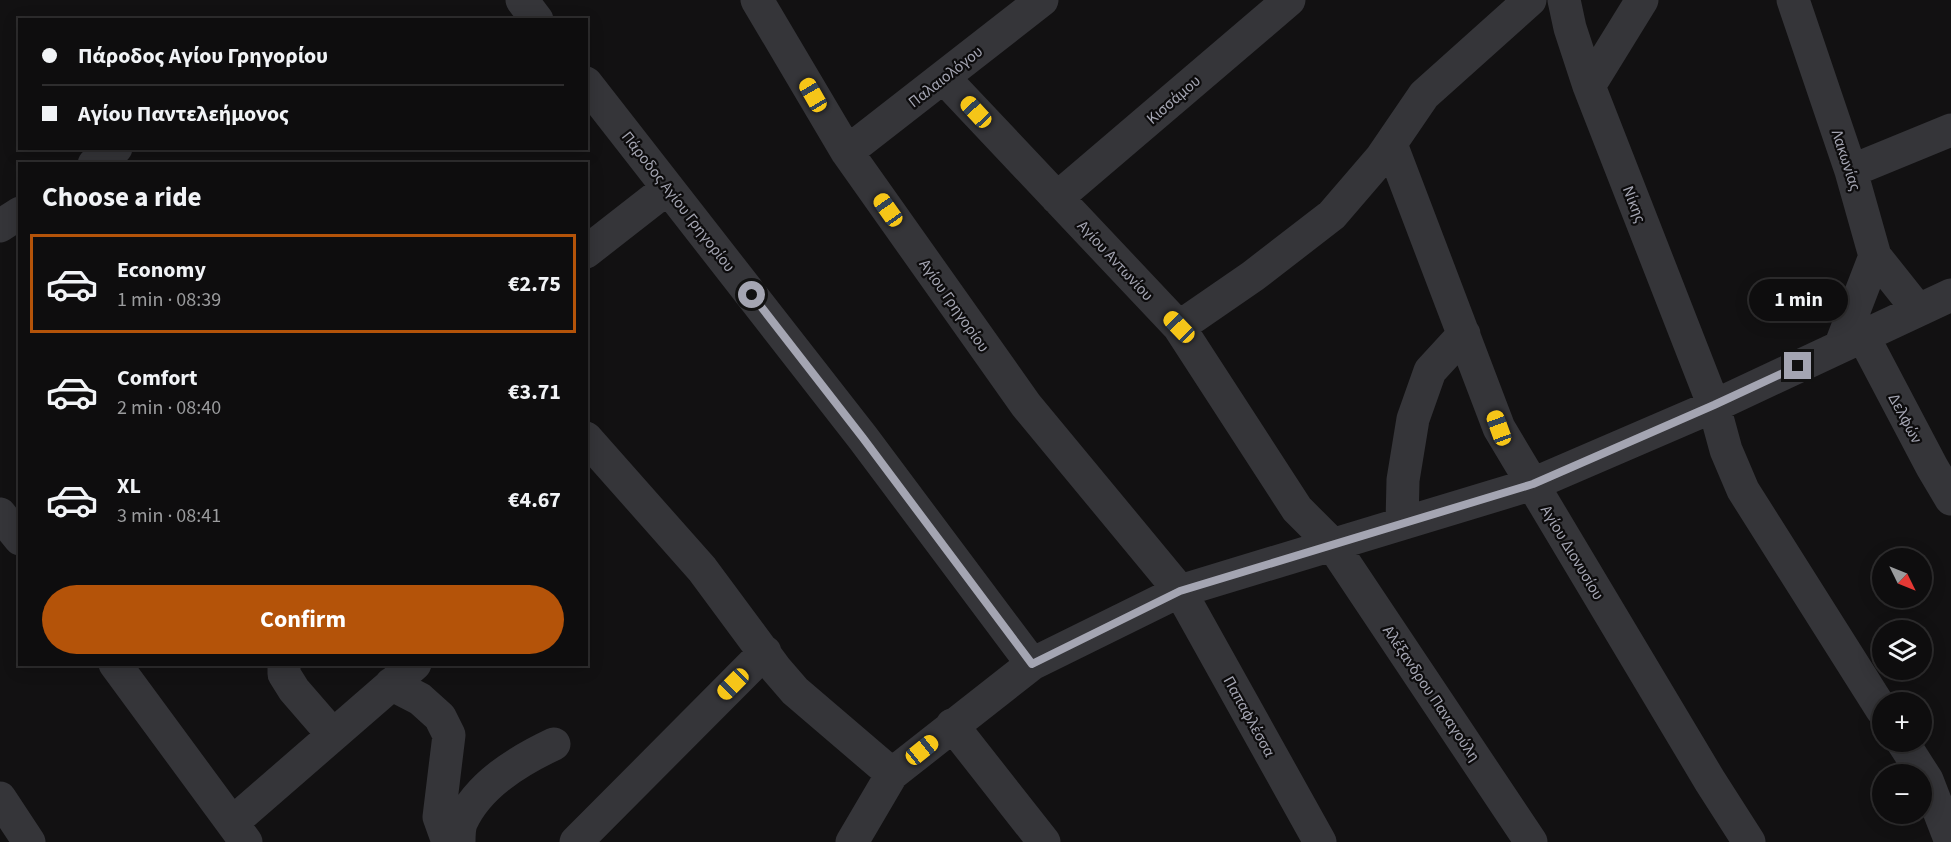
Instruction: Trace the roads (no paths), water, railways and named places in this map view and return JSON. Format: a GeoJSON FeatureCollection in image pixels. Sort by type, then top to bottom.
{"type":"FeatureCollection","features":[{"type":"Feature","properties":{"kind":"street"},"geometry":{"type":"LineString","coordinates":[[522,0],[536,18]]}},
{"type":"Feature","properties":{"kind":"street","name":"Αγίου Γρηγορίου"},"geometry":{"type":"LineString","coordinates":[[757,0],[847,152],[1026,405],[1180,591]]}},
{"type":"Feature","properties":{"kind":"street","name":"Παλαιολόγου"},"geometry":{"type":"LineString","coordinates":[[847,152],[1042,0]]}},
{"type":"Feature","properties":{"kind":"street","name":"Κισσάμου"},"geometry":{"type":"LineString","coordinates":[[1057,198],[1288,0]]}},
{"type":"Feature","properties":{"kind":"street"},"geometry":{"type":"LineString","coordinates":[[1179,327],[1253,276],[1332,215],[1391,144],[1424,95],[1530,0]]}},
{"type":"Feature","properties":{"kind":"street","name":"Νίκης"},"geometry":{"type":"LineString","coordinates":[[1564,0],[1570,28],[1589,86],[1714,405],[1726,450],[1743,490],[1872,694]]}},
{"type":"Feature","properties":{"kind":"street"},"geometry":{"type":"LineString","coordinates":[[1589,86],[1642,0]]}},
{"type":"Feature","properties":{"kind":"street","name":"Λακωνίας"},"geometry":{"type":"LineString","coordinates":[[1793,0],[1851,171],[1875,256],[1918,310]]}},
{"type":"Feature","properties":{"kind":"street","name":"Αγίου Αντωνίου"},"geometry":{"type":"LineString","coordinates":[[944,78],[1179,327],[1297,509],[1332,544]]}},
{"type":"Feature","properties":{"kind":"street","name":"Πάροδος Αγίου Γρηγορίου"},"geometry":{"type":"LineString","coordinates":[[588,86],[863,438],[1032,664]]}},
{"type":"Feature","properties":{"kind":"street"},"geometry":{"type":"LineString","coordinates":[[1851,171],[1951,130]]}},
{"type":"Feature","properties":{"kind":"street","name":"Αγίου Διονυσίου"},"geometry":{"type":"LineString","coordinates":[[1391,144],[1499,428],[1710,781],[1749,842]]}},
{"type":"Feature","properties":{"kind":"street"},"geometry":{"type":"LineString","coordinates":[[97,162],[113,150]]}},
{"type":"Feature","properties":{"kind":"street"},"geometry":{"type":"LineString","coordinates":[[588,250],[668,188]]}},
{"type":"Feature","properties":{"kind":"street"},"geometry":{"type":"LineString","coordinates":[[0,226],[18,214]]}},
{"type":"Feature","properties":{"kind":"street"},"geometry":{"type":"LineString","coordinates":[[1851,341],[1875,256]]}},
{"type":"Feature","properties":{"kind":"street"},"geometry":{"type":"LineString","coordinates":[[852,842],[892,774],[1032,664],[1180,591],[1533,484],[1714,405],[1951,295]]}},
{"type":"Feature","properties":{"kind":"street"},"geometry":{"type":"LineString","coordinates":[[1402,523],[1403,480],[1413,419],[1430,371],[1464,334]]}},
{"type":"Feature","properties":{"kind":"street","name":"Δελφών"},"geometry":{"type":"LineString","coordinates":[[1851,341],[1941,464],[1951,499]]}},
{"type":"Feature","properties":{"kind":"street"},"geometry":{"type":"LineString","coordinates":[[588,440],[702,569],[795,691],[892,774]]}},
{"type":"Feature","properties":{"kind":"street"},"geometry":{"type":"LineString","coordinates":[[0,513],[18,536]]}},
{"type":"Feature","properties":{"kind":"street","name":"Αλέξανδρου Παναγούλη"},"geometry":{"type":"LineString","coordinates":[[1332,544],[1531,842]]}},
{"type":"Feature","properties":{"kind":"street","name":"Παπαφλέσσα"},"geometry":{"type":"LineString","coordinates":[[1180,591],[1320,842]]}},
{"type":"Feature","properties":{"kind":"street"},"geometry":{"type":"LineString","coordinates":[[576,842],[765,652]]}},
{"type":"Feature","properties":{"kind":"street"},"geometry":{"type":"LineString","coordinates":[[116,666],[239,832],[333,735],[403,674],[420,699],[440,717],[448,735],[439,817],[448,842]]}},
{"type":"Feature","properties":{"kind":"street"},"geometry":{"type":"LineString","coordinates":[[284,666],[284,674],[294,690],[333,735]]}},
{"type":"Feature","properties":{"kind":"street"},"geometry":{"type":"LineString","coordinates":[[952,725],[1044,842]]}},
{"type":"Feature","properties":{"kind":"street"},"geometry":{"type":"LineString","coordinates":[[459,842],[460,825],[475,801],[496,779],[526,758],[554,744]]}},
{"type":"Feature","properties":{"kind":"street"},"geometry":{"type":"LineString","coordinates":[[1909,752],[1927,780],[1951,842]]}}]}
